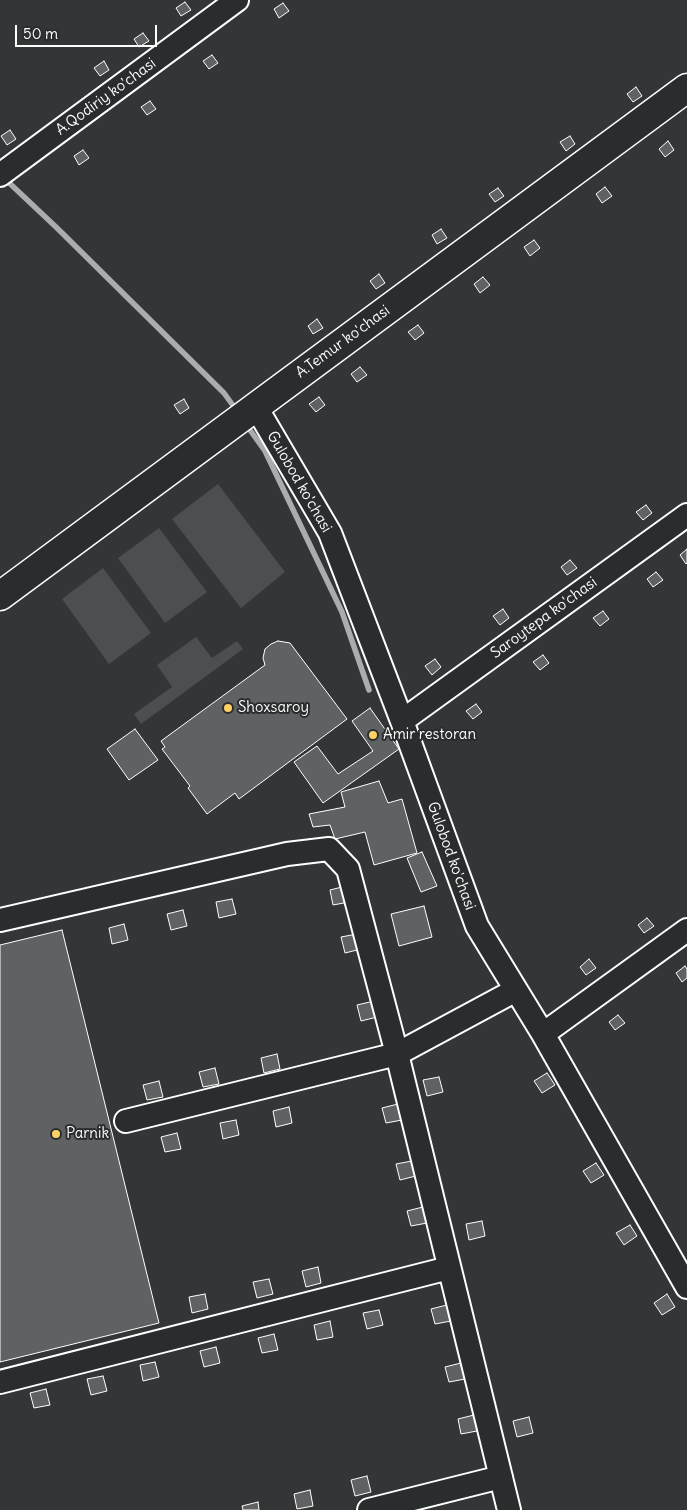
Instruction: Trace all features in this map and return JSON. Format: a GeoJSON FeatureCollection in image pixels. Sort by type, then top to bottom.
{"type":"FeatureCollection","features":[{"type":"Feature","properties":{"kind":"main road","name":"A.Temur ko'chasi"},"geometry":{"type":"LineString","coordinates":[[0,596],[687,88]]}},
{"type":"Feature","properties":{"kind":"street","name":"A.Qodiriy ko'chasi"},"geometry":{"type":"LineString","coordinates":[[0,175],[237,0]]}},
{"type":"Feature","properties":{"kind":"street","name":"Gulobod ko'chasi"},"geometry":{"type":"LineString","coordinates":[[256,407],[330,533],[402,721],[477,926],[543,1034],[687,1287]]}},
{"type":"Feature","properties":{"kind":"street","name":"Saroytepa ko'chasi"},"geometry":{"type":"LineString","coordinates":[[402,721],[687,515]]}},
{"type":"Feature","properties":{"kind":"street"},"geometry":{"type":"LineString","coordinates":[[0,920],[287,854],[329,849],[348,870],[397,1054],[509,1510]]}},
{"type":"Feature","properties":{"kind":"street"},"geometry":{"type":"LineString","coordinates":[[543,1034],[687,930]]}},
{"type":"Feature","properties":{"kind":"street"},"geometry":{"type":"LineString","coordinates":[[126,1121],[397,1054],[516,990]]}},
{"type":"Feature","properties":{"kind":"street"},"geometry":{"type":"LineString","coordinates":[[0,1382],[449,1268]]}},
{"type":"Feature","properties":{"kind":"street"},"geometry":{"type":"LineString","coordinates":[[369,1510],[501,1477]]}},
{"type":"Feature","properties":{"kind":"shaded area"},"geometry":{"type":"Polygon","coordinates":[[[218,484],[285,572],[241,608],[172,519],[218,484]]]}},
{"type":"Feature","properties":{"kind":"shaded area"},"geometry":{"type":"Polygon","coordinates":[[[159,528],[207,592],[165,623],[118,558],[159,528]]]}},
{"type":"Feature","properties":{"kind":"shaded area"},"geometry":{"type":"Polygon","coordinates":[[[103,568],[151,633],[109,664],[62,599],[103,568]]]}},
{"type":"Feature","properties":{"kind":"shaded area"},"geometry":{"type":"Polygon","coordinates":[[[196,637],[212,658],[237,641],[243,649],[141,724],[134,714],[172,687],[157,665],[196,637]]]}},
{"type":"Feature","properties":{"kind":"building"},"geometry":{"type":"Polygon","coordinates":[[[185,2],[191,10],[181,16],[176,8],[185,2]]]}},
{"type":"Feature","properties":{"kind":"building"},"geometry":{"type":"Polygon","coordinates":[[[283,3],[289,11],[279,18],[274,9],[283,3]]]}},
{"type":"Feature","properties":{"kind":"building"},"geometry":{"type":"Polygon","coordinates":[[[143,33],[149,41],[139,47],[134,39],[143,33]]]}},
{"type":"Feature","properties":{"kind":"building"},"geometry":{"type":"Polygon","coordinates":[[[212,55],[218,63],[209,69],[203,61],[212,55]]]}},
{"type":"Feature","properties":{"kind":"building"},"geometry":{"type":"Polygon","coordinates":[[[104,61],[109,70],[100,76],[94,68],[104,61]]]}},
{"type":"Feature","properties":{"kind":"building"},"geometry":{"type":"Polygon","coordinates":[[[636,87],[642,96],[633,102],[627,94],[636,87]]]}},
{"type":"Feature","properties":{"kind":"building"},"geometry":{"type":"Polygon","coordinates":[[[150,101],[156,109],[147,115],[141,107],[150,101]]]}},
{"type":"Feature","properties":{"kind":"building"},"geometry":{"type":"Polygon","coordinates":[[[10,130],[16,139],[7,145],[1,136],[10,130]]]}},
{"type":"Feature","properties":{"kind":"building"},"geometry":{"type":"Polygon","coordinates":[[[570,136],[575,144],[566,151],[560,142],[570,136]]]}},
{"type":"Feature","properties":{"kind":"building"},"geometry":{"type":"Polygon","coordinates":[[[668,141],[674,150],[665,157],[659,149],[668,141]]]}},
{"type":"Feature","properties":{"kind":"building"},"geometry":{"type":"Polygon","coordinates":[[[83,150],[89,158],[79,165],[74,156],[83,150]]]}},
{"type":"Feature","properties":{"kind":"building"},"geometry":{"type":"Polygon","coordinates":[[[605,187],[612,196],[602,203],[596,194],[605,187]]]}},
{"type":"Feature","properties":{"kind":"building"},"geometry":{"type":"Polygon","coordinates":[[[498,188],[504,196],[495,202],[489,194],[498,188]]]}},
{"type":"Feature","properties":{"kind":"building"},"geometry":{"type":"Polygon","coordinates":[[[441,229],[447,238],[437,244],[432,235],[441,229]]]}},
{"type":"Feature","properties":{"kind":"building"},"geometry":{"type":"Polygon","coordinates":[[[534,240],[540,248],[530,256],[524,247],[534,240]]]}},
{"type":"Feature","properties":{"kind":"building"},"geometry":{"type":"Polygon","coordinates":[[[379,274],[385,283],[376,289],[370,281],[379,274]]]}},
{"type":"Feature","properties":{"kind":"building"},"geometry":{"type":"Polygon","coordinates":[[[483,277],[490,285],[480,293],[474,284],[483,277]]]}},
{"type":"Feature","properties":{"kind":"building"},"geometry":{"type":"Polygon","coordinates":[[[317,319],[323,328],[313,334],[308,326],[317,319]]]}},
{"type":"Feature","properties":{"kind":"building"},"geometry":{"type":"Polygon","coordinates":[[[418,325],[424,333],[415,340],[408,332],[418,325]]]}},
{"type":"Feature","properties":{"kind":"building"},"geometry":{"type":"Polygon","coordinates":[[[360,367],[367,375],[357,382],[351,374],[360,367]]]}},
{"type":"Feature","properties":{"kind":"building"},"geometry":{"type":"Polygon","coordinates":[[[319,397],[325,405],[316,412],[309,404],[319,397]]]}},
{"type":"Feature","properties":{"kind":"building"},"geometry":{"type":"Polygon","coordinates":[[[184,399],[189,408],[180,414],[174,405],[184,399]]]}},
{"type":"Feature","properties":{"kind":"building"},"geometry":{"type":"Polygon","coordinates":[[[646,505],[652,513],[643,520],[636,512],[646,505]]]}},
{"type":"Feature","properties":{"kind":"building"},"geometry":{"type":"Polygon","coordinates":[[[687,549],[687,563],[686,564],[680,555],[687,549]]]}},
{"type":"Feature","properties":{"kind":"building"},"geometry":{"type":"Polygon","coordinates":[[[570,560],[577,568],[567,575],[561,567],[570,560]]]}},
{"type":"Feature","properties":{"kind":"building"},"geometry":{"type":"Polygon","coordinates":[[[656,572],[663,580],[653,587],[647,579],[656,572]]]}},
{"type":"Feature","properties":{"kind":"building"},"geometry":{"type":"Polygon","coordinates":[[[503,609],[509,618],[500,625],[493,616],[503,609]]]}},
{"type":"Feature","properties":{"kind":"building"},"geometry":{"type":"Polygon","coordinates":[[[603,611],[609,619],[600,626],[593,618],[603,611]]]}},
{"type":"Feature","properties":{"kind":"building"},"geometry":{"type":"Polygon","coordinates":[[[278,641],[290,643],[347,719],[239,799],[235,793],[207,814],[188,788],[190,786],[162,749],[165,747],[161,741],[265,665],[263,658],[265,649],[278,641]]]}},
{"type":"Feature","properties":{"kind":"building"},"geometry":{"type":"Polygon","coordinates":[[[543,655],[549,663],[540,670],[533,662],[543,655]]]}},
{"type":"Feature","properties":{"kind":"building"},"geometry":{"type":"Polygon","coordinates":[[[435,659],[441,667],[432,675],[425,666],[435,659]]]}},
{"type":"Feature","properties":{"kind":"building"},"geometry":{"type":"Polygon","coordinates":[[[476,704],[482,712],[473,719],[466,711],[476,704]]]}},
{"type":"Feature","properties":{"kind":"building"},"geometry":{"type":"Polygon","coordinates":[[[370,708],[399,749],[323,803],[294,762],[317,746],[338,774],[373,751],[352,721],[370,708]]]}},
{"type":"Feature","properties":{"kind":"building"},"geometry":{"type":"Polygon","coordinates":[[[135,729],[158,760],[129,780],[107,749],[135,729]]]}},
{"type":"Feature","properties":{"kind":"building"},"geometry":{"type":"Polygon","coordinates":[[[379,781],[388,803],[402,799],[417,853],[374,865],[365,832],[335,839],[330,825],[313,827],[309,814],[345,807],[341,792],[379,781]]]}},
{"type":"Feature","properties":{"kind":"building"},"geometry":{"type":"Polygon","coordinates":[[[422,852],[437,886],[421,892],[407,858],[422,852]]]}},
{"type":"Feature","properties":{"kind":"building"},"geometry":{"type":"Polygon","coordinates":[[[346,886],[349,902],[333,905],[330,890],[346,886]]]}},
{"type":"Feature","properties":{"kind":"building"},"geometry":{"type":"Polygon","coordinates":[[[232,899],[236,914],[219,918],[216,902],[232,899]]]}},
{"type":"Feature","properties":{"kind":"building"},"geometry":{"type":"Polygon","coordinates":[[[424,906],[432,937],[399,946],[391,914],[424,906]]]}},
{"type":"Feature","properties":{"kind":"building"},"geometry":{"type":"Polygon","coordinates":[[[183,910],[187,926],[171,930],[167,914],[183,910]]]}},
{"type":"Feature","properties":{"kind":"building"},"geometry":{"type":"Polygon","coordinates":[[[647,918],[654,926],[644,933],[638,925],[647,918]]]}},
{"type":"Feature","properties":{"kind":"building"},"geometry":{"type":"Polygon","coordinates":[[[124,924],[128,940],[112,944],[109,928],[124,924]]]}},
{"type":"Feature","properties":{"kind":"building","name":"Parnik"},"geometry":{"type":"Polygon","coordinates":[[[62,930],[159,1323],[0,1362],[0,945],[62,930]]]}},
{"type":"Feature","properties":{"kind":"building"},"geometry":{"type":"Polygon","coordinates":[[[357,934],[361,949],[345,953],[341,937],[357,934]]]}},
{"type":"Feature","properties":{"kind":"building"},"geometry":{"type":"Polygon","coordinates":[[[589,959],[596,968],[586,975],[580,967],[589,959]]]}},
{"type":"Feature","properties":{"kind":"building"},"geometry":{"type":"Polygon","coordinates":[[[685,966],[687,978],[682,982],[676,973],[685,966]]]}},
{"type":"Feature","properties":{"kind":"building"},"geometry":{"type":"Polygon","coordinates":[[[374,1001],[377,1017],[361,1021],[357,1005],[374,1001]]]}},
{"type":"Feature","properties":{"kind":"building"},"geometry":{"type":"Polygon","coordinates":[[[618,1015],[625,1023],[615,1030],[609,1022],[618,1015]]]}},
{"type":"Feature","properties":{"kind":"building"},"geometry":{"type":"Polygon","coordinates":[[[277,1054],[280,1069],[264,1073],[261,1058],[277,1054]]]}},
{"type":"Feature","properties":{"kind":"building"},"geometry":{"type":"Polygon","coordinates":[[[215,1068],[219,1084],[203,1087],[199,1072],[215,1068]]]}},
{"type":"Feature","properties":{"kind":"building"},"geometry":{"type":"Polygon","coordinates":[[[547,1073],[555,1085],[542,1093],[534,1081],[547,1073]]]}},
{"type":"Feature","properties":{"kind":"building"},"geometry":{"type":"Polygon","coordinates":[[[439,1077],[443,1092],[427,1096],[423,1080],[439,1077]]]}},
{"type":"Feature","properties":{"kind":"building"},"geometry":{"type":"Polygon","coordinates":[[[159,1081],[163,1097],[147,1100],[143,1085],[159,1081]]]}},
{"type":"Feature","properties":{"kind":"building"},"geometry":{"type":"Polygon","coordinates":[[[398,1104],[402,1120],[386,1123],[382,1108],[398,1104]]]}},
{"type":"Feature","properties":{"kind":"building"},"geometry":{"type":"Polygon","coordinates":[[[289,1107],[292,1123],[276,1127],[273,1111],[289,1107]]]}},
{"type":"Feature","properties":{"kind":"building"},"geometry":{"type":"Polygon","coordinates":[[[236,1120],[239,1135],[223,1139],[220,1123],[236,1120]]]}},
{"type":"Feature","properties":{"kind":"building"},"geometry":{"type":"Polygon","coordinates":[[[177,1133],[181,1149],[165,1152],[161,1137],[177,1133]]]}},
{"type":"Feature","properties":{"kind":"building"},"geometry":{"type":"Polygon","coordinates":[[[412,1161],[416,1176],[400,1180],[396,1164],[412,1161]]]}},
{"type":"Feature","properties":{"kind":"building"},"geometry":{"type":"Polygon","coordinates":[[[596,1163],[604,1175],[591,1183],[583,1171],[596,1163]]]}},
{"type":"Feature","properties":{"kind":"building"},"geometry":{"type":"Polygon","coordinates":[[[423,1207],[427,1223],[411,1226],[407,1211],[423,1207]]]}},
{"type":"Feature","properties":{"kind":"building"},"geometry":{"type":"Polygon","coordinates":[[[482,1221],[485,1236],[469,1240],[466,1224],[482,1221]]]}},
{"type":"Feature","properties":{"kind":"building"},"geometry":{"type":"Polygon","coordinates":[[[630,1225],[637,1236],[624,1245],[616,1233],[630,1225]]]}},
{"type":"Feature","properties":{"kind":"building"},"geometry":{"type":"Polygon","coordinates":[[[318,1267],[321,1283],[306,1287],[302,1271],[318,1267]]]}},
{"type":"Feature","properties":{"kind":"building"},"geometry":{"type":"Polygon","coordinates":[[[269,1279],[273,1294],[257,1298],[253,1282],[269,1279]]]}},
{"type":"Feature","properties":{"kind":"building"},"geometry":{"type":"Polygon","coordinates":[[[205,1294],[208,1309],[192,1313],[189,1297],[205,1294]]]}},
{"type":"Feature","properties":{"kind":"building"},"geometry":{"type":"Polygon","coordinates":[[[667,1294],[675,1307],[662,1315],[654,1303],[667,1294]]]}},
{"type":"Feature","properties":{"kind":"building"},"geometry":{"type":"Polygon","coordinates":[[[447,1305],[451,1321],[435,1324],[431,1309],[447,1305]]]}},
{"type":"Feature","properties":{"kind":"building"},"geometry":{"type":"Polygon","coordinates":[[[379,1310],[383,1325],[367,1329],[363,1313],[379,1310]]]}},
{"type":"Feature","properties":{"kind":"building"},"geometry":{"type":"Polygon","coordinates":[[[330,1321],[333,1337],[317,1340],[314,1325],[330,1321]]]}},
{"type":"Feature","properties":{"kind":"building"},"geometry":{"type":"Polygon","coordinates":[[[274,1334],[278,1350],[262,1353],[258,1338],[274,1334]]]}},
{"type":"Feature","properties":{"kind":"building"},"geometry":{"type":"Polygon","coordinates":[[[216,1347],[220,1363],[204,1367],[200,1351],[216,1347]]]}},
{"type":"Feature","properties":{"kind":"building"},"geometry":{"type":"Polygon","coordinates":[[[155,1362],[159,1377],[143,1381],[140,1365],[155,1362]]]}},
{"type":"Feature","properties":{"kind":"building"},"geometry":{"type":"Polygon","coordinates":[[[461,1363],[465,1379],[449,1382],[445,1367],[461,1363]]]}},
{"type":"Feature","properties":{"kind":"building"},"geometry":{"type":"Polygon","coordinates":[[[103,1376],[107,1391],[91,1395],[87,1379],[103,1376]]]}},
{"type":"Feature","properties":{"kind":"building"},"geometry":{"type":"Polygon","coordinates":[[[46,1389],[50,1405],[34,1408],[30,1393],[46,1389]]]}},
{"type":"Feature","properties":{"kind":"building"},"geometry":{"type":"Polygon","coordinates":[[[474,1415],[477,1431],[461,1434],[458,1419],[474,1415]]]}},
{"type":"Feature","properties":{"kind":"building"},"geometry":{"type":"Polygon","coordinates":[[[529,1417],[533,1433],[517,1437],[513,1421],[529,1417]]]}},
{"type":"Feature","properties":{"kind":"building"},"geometry":{"type":"Polygon","coordinates":[[[367,1476],[371,1492],[355,1496],[351,1480],[367,1476]]]}},
{"type":"Feature","properties":{"kind":"building"},"geometry":{"type":"Polygon","coordinates":[[[310,1490],[313,1506],[297,1509],[294,1494],[310,1490]]]}},
{"type":"Feature","properties":{"kind":"building"},"geometry":{"type":"Polygon","coordinates":[[[258,1502],[259,1510],[243,1510],[242,1506],[258,1502]]]}},
{"type":"Feature","properties":{"kind":"waterway"},"geometry":{"type":"LineString","coordinates":[[4,178],[224,393],[237,411]]}},
{"type":"Feature","properties":{"kind":"waterway"},"geometry":{"type":"LineString","coordinates":[[245,423],[265,451],[342,612],[369,690]]}},
{"type":"Feature","properties":{"kind":"place","name":"Shoxsaroy"},"geometry":{"type":"Point","coordinates":[228,708]}},
{"type":"Feature","properties":{"kind":"place","name":"Amir restoran"},"geometry":{"type":"Point","coordinates":[373,735]}},
{"type":"Feature","properties":{"kind":"place","name":"Parnik"},"geometry":{"type":"Point","coordinates":[56,1134]}}]}
